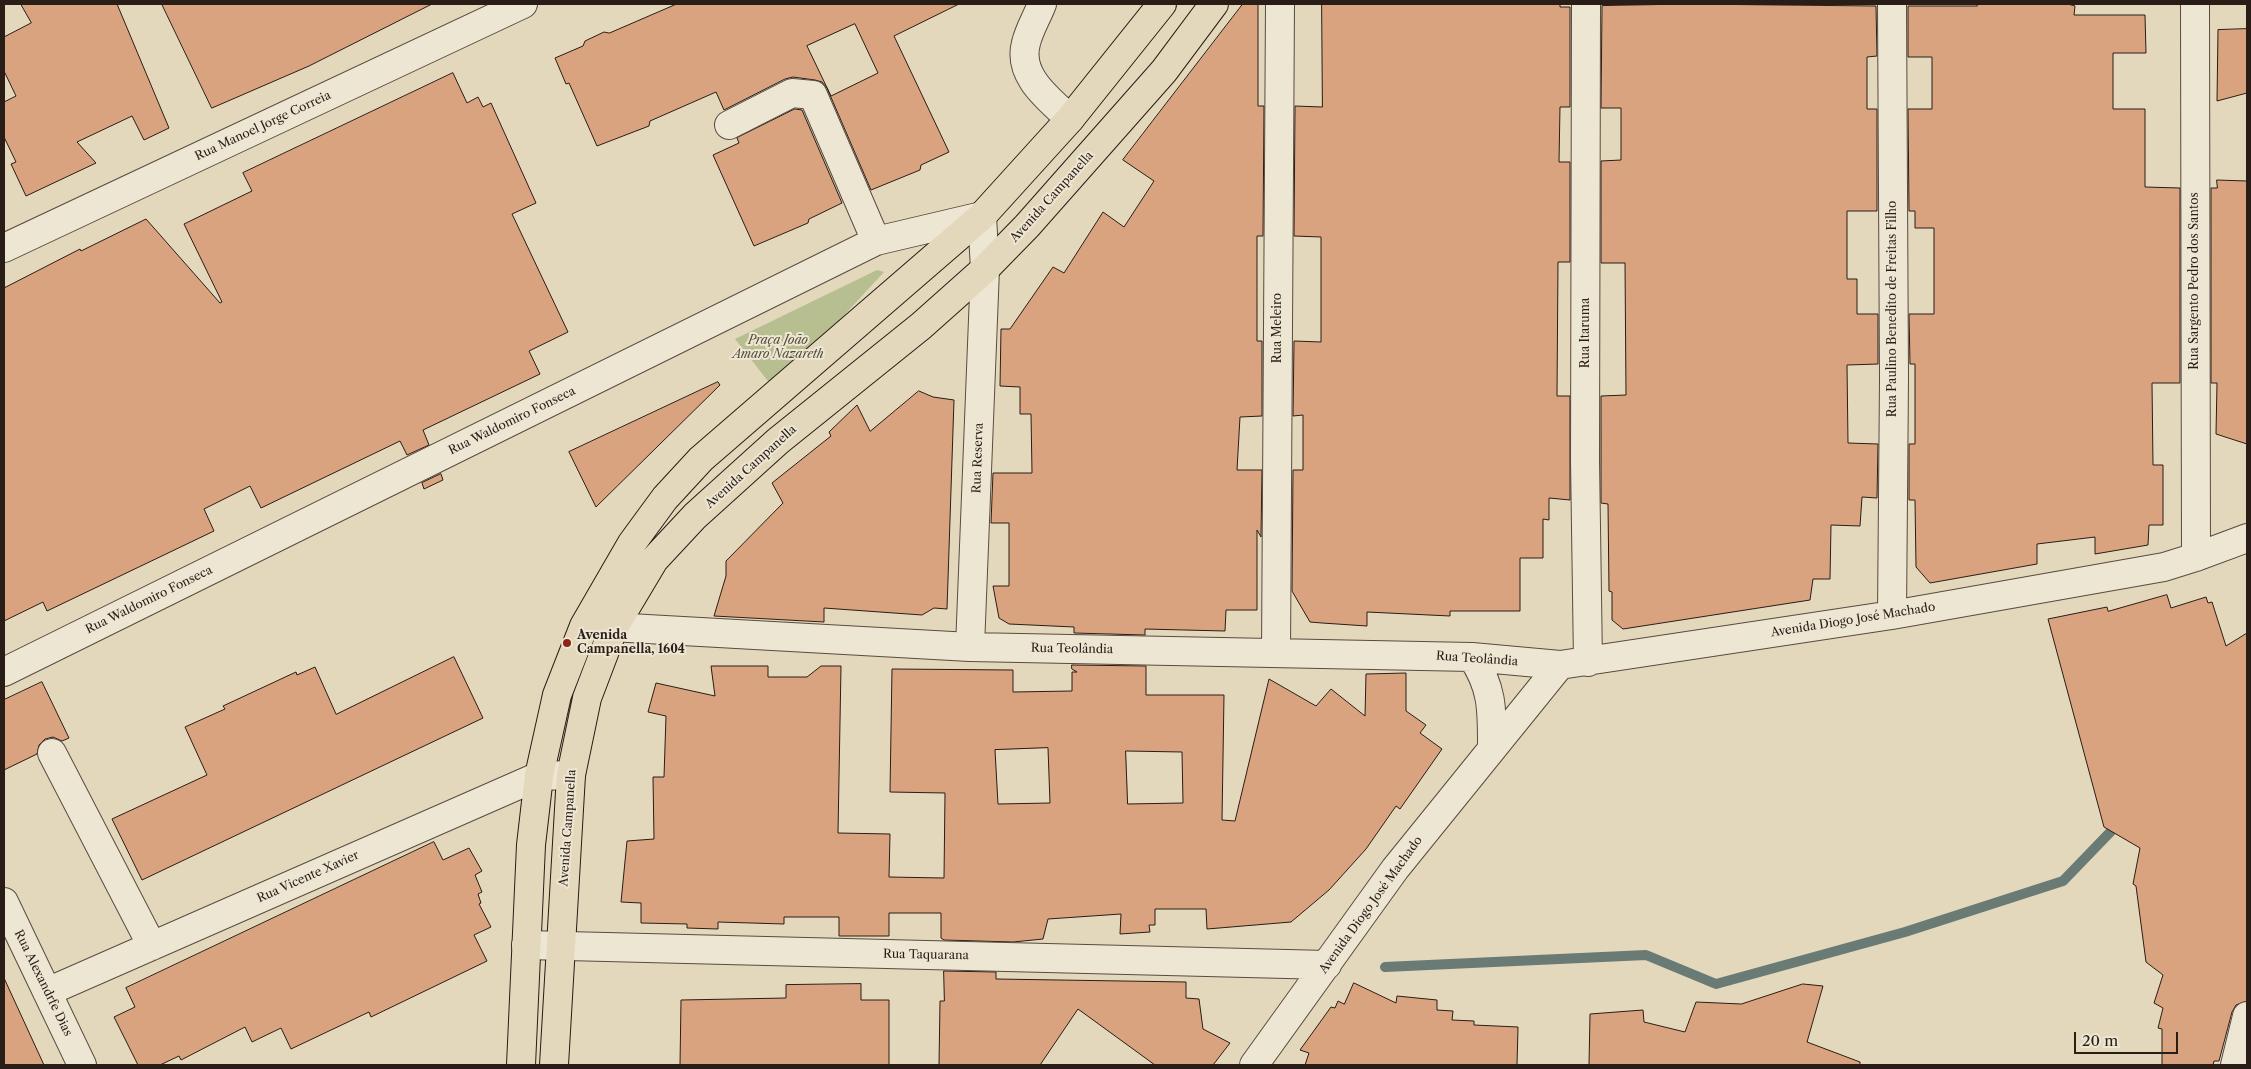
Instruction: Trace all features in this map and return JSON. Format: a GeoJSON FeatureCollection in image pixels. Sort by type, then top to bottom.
{"type":"FeatureCollection","features":[{"type":"Feature","properties":{"kind":"main road"},"geometry":{"type":"LineString","coordinates":[[521,1065],[531,844],[538,776],[557,695],[584,626],[637,536],[665,498],[701,459],[982,216],[1070,118],[1162,4]]}},
{"type":"Feature","properties":{"kind":"main road","name":"Avenida Campanella"},"geometry":{"type":"LineString","coordinates":[[554,1065],[571,775],[587,698],[614,627],[654,560],[696,516],[778,441],[921,326],[986,268],[1034,219],[1158,78],[1214,4]]}},
{"type":"Feature","properties":{"kind":"street","name":"Rua Manoel Jorge Correia"},"geometry":{"type":"LineString","coordinates":[[4,248],[522,4]]}},
{"type":"Feature","properties":{"kind":"street"},"geometry":{"type":"LineString","coordinates":[[1042,4],[1025,45],[1027,73],[1040,90],[1070,118]]}},
{"type":"Feature","properties":{"kind":"street","name":"Rua Meleiro"},"geometry":{"type":"LineString","coordinates":[[1276,652],[1280,4]]}},
{"type":"Feature","properties":{"kind":"street","name":"Rua Itaruma"},"geometry":{"type":"LineString","coordinates":[[1586,4],[1588,662]]}},
{"type":"Feature","properties":{"kind":"street","name":"Rua Paulino Benedito de Freitas Filho"},"geometry":{"type":"LineString","coordinates":[[1892,4],[1894,368],[1892,615]]}},
{"type":"Feature","properties":{"kind":"street","name":"Rua Sargento Pedro dos Santos"},"geometry":{"type":"LineString","coordinates":[[2196,4],[2196,557]]}},
{"type":"Feature","properties":{"kind":"street"},"geometry":{"type":"LineString","coordinates":[[729,125],[792,92],[813,95],[876,241]]}},
{"type":"Feature","properties":{"kind":"street"},"geometry":{"type":"LineString","coordinates":[[982,216],[986,268]]}},
{"type":"Feature","properties":{"kind":"street","name":"Rua Waldomiro Fonseca"},"geometry":{"type":"LineString","coordinates":[[4,672],[876,241],[982,216]]}},
{"type":"Feature","properties":{"kind":"street","name":"Rua Reserva"},"geometry":{"type":"LineString","coordinates":[[970,647],[986,268]]}},
{"type":"Feature","properties":{"kind":"street","name":"Avenida Diogo José Machado"},"geometry":{"type":"LineString","coordinates":[[1254,1065],[1395,869],[1560,665],[1892,615],[2164,567],[2247,538]]}},
{"type":"Feature","properties":{"kind":"street","name":"Rua Teolândia"},"geometry":{"type":"LineString","coordinates":[[584,626],[970,647],[1472,656],[1560,665]]}},
{"type":"Feature","properties":{"kind":"street"},"geometry":{"type":"LineString","coordinates":[[1472,656],[1488,685],[1492,716],[1492,748]]}},
{"type":"Feature","properties":{"kind":"street"},"geometry":{"type":"LineString","coordinates":[[52,753],[152,946]]}},
{"type":"Feature","properties":{"kind":"street","name":"Rua Vicente Xavier"},"geometry":{"type":"LineString","coordinates":[[47,992],[538,776],[571,775]]}},
{"type":"Feature","properties":{"kind":"street","name":"Rua Alexandrfe Dias"},"geometry":{"type":"LineString","coordinates":[[4,902],[82,1065]]}},
{"type":"Feature","properties":{"kind":"street","name":"Rua Taquarana"},"geometry":{"type":"LineString","coordinates":[[526,946],[1326,965]]}},
{"type":"Feature","properties":{"kind":"street"},"geometry":{"type":"LineString","coordinates":[[2235,1065],[2247,1016]]}},
{"type":"Feature","properties":{"kind":"green space","name":"Praça João Amaro Nazareth"},"geometry":{"type":"Polygon","coordinates":[[[877,270],[884,272],[775,390],[735,339],[877,270]]]}},
{"type":"Feature","properties":{"kind":"building"},"geometry":{"type":"Polygon","coordinates":[[[21,4],[117,4],[169,128],[144,140],[132,116],[77,142],[96,163],[26,196],[11,164],[16,162],[4,137],[4,102],[16,96],[4,71],[4,37],[31,23],[21,4]]]}},
{"type":"Feature","properties":{"kind":"building"},"geometry":{"type":"Polygon","coordinates":[[[162,4],[432,4],[309,66],[212,108],[162,4]]]}},
{"type":"Feature","properties":{"kind":"building"},"geometry":{"type":"Polygon","coordinates":[[[677,4],[959,4],[894,36],[949,152],[921,165],[920,170],[871,190],[827,88],[822,82],[793,77],[785,79],[724,110],[716,92],[650,121],[649,126],[597,146],[569,83],[566,84],[555,58],[583,46],[585,41],[604,32],[609,33],[677,4]],[[855,24],[807,46],[831,96],[878,73],[855,24]]]}},
{"type":"Feature","properties":{"kind":"building"},"geometry":{"type":"Polygon","coordinates":[[[1243,4],[1258,4],[1258,106],[1264,106],[1263,236],[1257,236],[1257,341],[1262,341],[1262,416],[1240,417],[1237,470],[1262,470],[1261,537],[1257,530],[1257,610],[1226,610],[1225,631],[1145,629],[1145,635],[1074,633],[1074,627],[1009,624],[999,618],[993,586],[1009,586],[1009,523],[991,523],[993,473],[1032,473],[1031,414],[1020,414],[1020,387],[1000,386],[1001,329],[1010,329],[1053,267],[1064,273],[1103,212],[1124,227],[1154,181],[1123,160],[1243,4]]]}},
{"type":"Feature","properties":{"kind":"building"},"geometry":{"type":"Polygon","coordinates":[[[1322,4],[1560,4],[1560,7],[1570,7],[1570,107],[1560,107],[1559,162],[1570,162],[1570,262],[1558,262],[1557,396],[1570,396],[1570,500],[1549,498],[1549,520],[1543,519],[1543,558],[1520,558],[1520,611],[1450,611],[1450,616],[1367,612],[1367,626],[1310,622],[1292,591],[1293,470],[1303,470],[1303,415],[1293,416],[1294,341],[1321,342],[1321,237],[1294,236],[1295,106],[1322,107],[1322,4]]]}},
{"type":"Feature","properties":{"kind":"building"},"geometry":{"type":"Polygon","coordinates":[[[1686,4],[1876,6],[1877,56],[1867,57],[1867,109],[1877,109],[1877,211],[1847,211],[1847,279],[1857,279],[1857,314],[1878,314],[1878,364],[1847,365],[1848,443],[1878,444],[1877,498],[1862,497],[1860,526],[1831,525],[1830,579],[1813,579],[1810,600],[1623,629],[1612,620],[1612,592],[1609,591],[1608,504],[1601,503],[1601,396],[1626,395],[1625,263],[1601,263],[1601,161],[1621,160],[1621,108],[1601,108],[1602,6],[1686,4]]]}},
{"type":"Feature","properties":{"kind":"building"},"geometry":{"type":"Polygon","coordinates":[[[1977,4],[2068,4],[2075,6],[2074,15],[2145,15],[2146,53],[2113,53],[2113,109],[2145,109],[2145,187],[2180,188],[2180,383],[2152,383],[2153,465],[2163,465],[2163,525],[2149,525],[2148,545],[2095,554],[2095,537],[2037,544],[2037,564],[1930,583],[1916,567],[1915,500],[1909,500],[1909,444],[1915,444],[1915,364],[1910,364],[1909,314],[1934,314],[1934,228],[1915,228],[1915,211],[1909,211],[1908,109],[1932,109],[1932,57],[1908,57],[1908,6],[1977,6],[1977,4]]]}},
{"type":"Feature","properties":{"kind":"building"},"geometry":{"type":"Polygon","coordinates":[[[2247,29],[2247,93],[2217,101],[2218,30],[2247,29]]]}},
{"type":"Feature","properties":{"kind":"building"},"geometry":{"type":"Polygon","coordinates":[[[453,73],[467,103],[478,97],[483,107],[491,103],[536,203],[512,214],[568,332],[529,351],[540,374],[423,430],[429,445],[407,455],[400,441],[261,508],[250,486],[204,509],[214,531],[47,611],[43,602],[4,621],[4,288],[80,249],[81,251],[146,219],[220,303],[222,302],[184,224],[252,191],[243,173],[453,73]]]}},
{"type":"Feature","properties":{"kind":"building"},"geometry":{"type":"Polygon","coordinates":[[[795,109],[802,110],[842,203],[809,219],[808,223],[754,246],[713,155],[739,143],[737,138],[795,109]]]}},
{"type":"Feature","properties":{"kind":"building"},"geometry":{"type":"Polygon","coordinates":[[[2217,180],[2247,181],[2247,444],[2216,434],[2217,383],[2211,383],[2211,188],[2217,188],[2217,180]]]}},
{"type":"Feature","properties":{"kind":"building"},"geometry":{"type":"Polygon","coordinates":[[[718,382],[720,385],[596,507],[569,452],[718,382]]]}},
{"type":"Feature","properties":{"kind":"building"},"geometry":{"type":"Polygon","coordinates":[[[919,391],[933,397],[954,400],[947,609],[934,608],[922,615],[824,608],[824,622],[714,616],[726,576],[726,561],[783,503],[772,483],[831,436],[829,432],[857,405],[870,431],[919,391]]]}},
{"type":"Feature","properties":{"kind":"building"},"geometry":{"type":"Polygon","coordinates":[[[441,474],[443,480],[424,489],[422,483],[441,474]]]}},
{"type":"Feature","properties":{"kind":"building"},"geometry":{"type":"Polygon","coordinates":[[[2167,595],[2171,608],[2206,597],[2208,603],[2212,602],[2226,646],[2247,633],[2247,1001],[2236,1005],[2232,1012],[2219,1061],[2214,1061],[2213,1065],[2162,1065],[2162,1029],[2158,1028],[2163,1008],[2154,1003],[2163,975],[2146,962],[2136,886],[2133,884],[2140,848],[2104,827],[2048,619],[2107,607],[2108,611],[2167,595]]]}},
{"type":"Feature","properties":{"kind":"building"},"geometry":{"type":"Polygon","coordinates":[[[454,657],[483,718],[142,880],[112,819],[207,775],[185,727],[225,709],[223,706],[296,672],[297,675],[315,667],[336,714],[454,657]]]}},
{"type":"Feature","properties":{"kind":"building"},"geometry":{"type":"Polygon","coordinates":[[[1072,665],[1146,666],[1146,695],[1224,695],[1222,820],[1235,821],[1269,679],[1316,706],[1331,689],[1365,716],[1366,674],[1406,673],[1406,711],[1426,725],[1420,733],[1442,749],[1400,809],[1396,806],[1366,849],[1329,890],[1291,922],[1207,929],[1206,909],[1155,909],[1155,925],[1149,925],[1150,932],[1120,934],[1121,914],[1048,919],[1043,939],[1013,942],[944,940],[941,938],[941,913],[889,913],[889,936],[839,936],[839,917],[784,917],[784,924],[718,922],[718,929],[687,928],[687,924],[641,923],[641,903],[621,902],[627,841],[654,839],[653,777],[664,777],[666,716],[648,712],[656,683],[715,696],[711,666],[768,666],[768,677],[807,677],[821,666],[841,666],[838,833],[890,834],[889,877],[944,878],[945,793],[890,792],[892,669],[1013,670],[1013,692],[1072,691],[1072,672],[1077,672],[1072,669],[1072,665]],[[1048,748],[995,750],[998,804],[1050,803],[1048,748]],[[1126,751],[1128,804],[1183,803],[1182,752],[1126,751]]]}},
{"type":"Feature","properties":{"kind":"building"},"geometry":{"type":"Polygon","coordinates":[[[42,682],[69,738],[62,741],[53,737],[45,739],[39,745],[37,754],[4,770],[4,700],[42,682]]]}},
{"type":"Feature","properties":{"kind":"building"},"geometry":{"type":"Polygon","coordinates":[[[434,842],[443,860],[469,848],[482,871],[475,875],[482,892],[478,894],[481,903],[479,904],[491,927],[474,935],[487,961],[371,1017],[369,1012],[291,1049],[281,1028],[252,1042],[245,1027],[181,1060],[179,1056],[160,1065],[138,1065],[114,1017],[135,1007],[126,988],[434,842]]]}},
{"type":"Feature","properties":{"kind":"building"},"geometry":{"type":"Polygon","coordinates":[[[944,971],[996,972],[996,979],[1186,982],[1186,998],[1199,999],[1203,1029],[1230,1043],[1213,1065],[1155,1065],[1078,1009],[1040,1065],[939,1065],[940,1001],[944,1001],[944,971]]]}},
{"type":"Feature","properties":{"kind":"building"},"geometry":{"type":"Polygon","coordinates":[[[4,978],[44,1065],[4,1065],[4,978]]]}},
{"type":"Feature","properties":{"kind":"building"},"geometry":{"type":"Polygon","coordinates":[[[1354,983],[1396,1003],[1397,996],[1437,1000],[1437,1010],[1453,1011],[1452,1020],[1474,1021],[1474,1025],[1518,1027],[1517,1065],[1305,1065],[1309,1053],[1300,1050],[1331,1007],[1335,1008],[1338,1001],[1344,1004],[1354,983]]]}},
{"type":"Feature","properties":{"kind":"building"},"geometry":{"type":"Polygon","coordinates":[[[861,984],[861,1000],[889,1000],[889,1065],[680,1065],[681,1000],[786,998],[786,985],[861,984]]]}},
{"type":"Feature","properties":{"kind":"building"},"geometry":{"type":"Polygon","coordinates":[[[1803,984],[1823,986],[1807,1042],[1860,1062],[1860,1065],[1589,1065],[1590,1014],[1643,1010],[1644,1022],[1685,1032],[1696,1002],[1741,1004],[1803,984]]]}},
{"type":"Feature","properties":{"kind":"waterway"},"geometry":{"type":"LineString","coordinates":[[1385,967],[1646,955],[1716,984],[1905,932],[2063,881],[2120,822]]}},
{"type":"Feature","properties":{"kind":"place","name":"Avenida Campanella, 1604"},"geometry":{"type":"Point","coordinates":[567,643]}}]}
